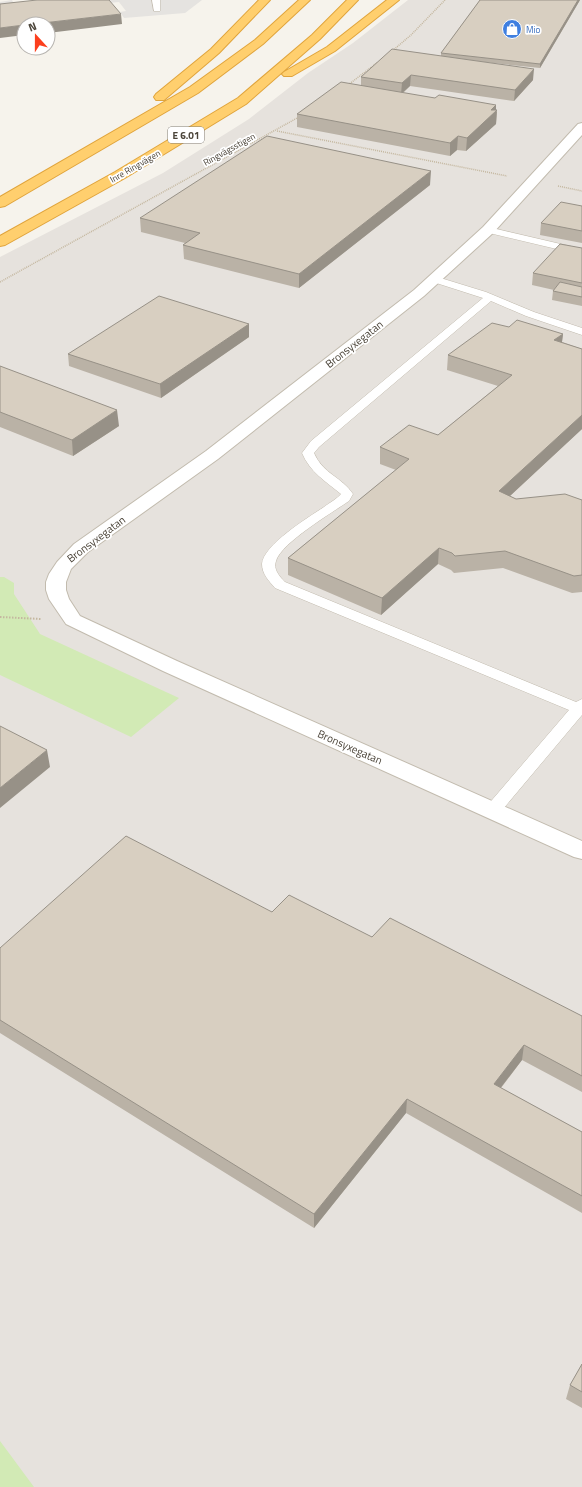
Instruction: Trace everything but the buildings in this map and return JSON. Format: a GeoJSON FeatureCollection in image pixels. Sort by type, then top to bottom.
{"type":"FeatureCollection","features":[{"type":"Feature","properties":{"kind":"highway"},"geometry":{"type":"LineString","coordinates":[[104,143],[215,51],[265,0]]}},
{"type":"Feature","properties":{"kind":"highway"},"geometry":{"type":"LineString","coordinates":[[0,203],[194,90],[259,42],[305,0]]}},
{"type":"Feature","properties":{"kind":"highway","name":"Inre Ringvägen"},"geometry":{"type":"LineString","coordinates":[[0,242],[120,175],[242,101],[316,37],[353,0]]}},
{"type":"Feature","properties":{"kind":"highway"},"geometry":{"type":"LineString","coordinates":[[242,101],[332,49],[394,0]]}},
{"type":"Feature","properties":{"kind":"street","name":"Bronsyxegatan"},"geometry":{"type":"LineString","coordinates":[[582,128],[488,230],[419,293],[212,455],[81,548],[64,563],[56,577],[56,593],[73,620],[170,666],[582,851]]}},
{"type":"Feature","properties":{"kind":"lane"},"geometry":{"type":"LineString","coordinates":[[156,0],[157,9]]}},
{"type":"Feature","properties":{"kind":"lane"},"geometry":{"type":"LineString","coordinates":[[488,230],[582,252]]}},
{"type":"Feature","properties":{"kind":"lane"},"geometry":{"type":"LineString","coordinates":[[434,279],[490,297],[530,314],[582,332]]}},
{"type":"Feature","properties":{"kind":"lane"},"geometry":{"type":"LineString","coordinates":[[490,297],[315,444],[308,453],[311,463],[347,494],[345,498],[279,545],[269,560],[270,574],[280,585],[581,708],[492,811]]}},
{"type":"Feature","properties":{"kind":"path"},"geometry":{"type":"LineString","coordinates":[[387,56],[411,35],[445,0]]}},
{"type":"Feature","properties":{"kind":"path"},"geometry":{"type":"LineString","coordinates":[[345,87],[381,60]]}},
{"type":"Feature","properties":{"kind":"path","name":"Ringvägsstigen"},"geometry":{"type":"LineString","coordinates":[[0,282],[276,131],[302,115]]}},
{"type":"Feature","properties":{"kind":"path"},"geometry":{"type":"LineString","coordinates":[[276,131],[582,191]]}},
{"type":"Feature","properties":{"kind":"path"},"geometry":{"type":"LineString","coordinates":[[0,617],[73,620]]}},
{"type":"Feature","properties":{"kind":"shaded area"},"geometry":{"type":"Polygon","coordinates":[[[12,0],[14,4],[42,0],[202,0],[185,13],[124,18],[120,12],[126,11],[119,2],[0,14],[0,2],[12,0]]]}},
{"type":"Feature","properties":{"kind":"shaded area"},"geometry":{"type":"Polygon","coordinates":[[[408,0],[582,0],[582,1487],[0,1487],[0,257],[163,173],[249,119],[308,73],[353,43],[408,0]]]}},
{"type":"Feature","properties":{"kind":"green space"},"geometry":{"type":"Polygon","coordinates":[[[0,577],[4,577],[14,583],[14,594],[40,634],[179,698],[131,737],[0,675],[0,577]]]}},
{"type":"Feature","properties":{"kind":"green space"},"geometry":{"type":"Polygon","coordinates":[[[0,1441],[34,1487],[0,1487],[0,1441]]]}},
{"type":"Feature","properties":{"kind":"place","name":"Mio"},"geometry":{"type":"Point","coordinates":[512,29]}}]}
